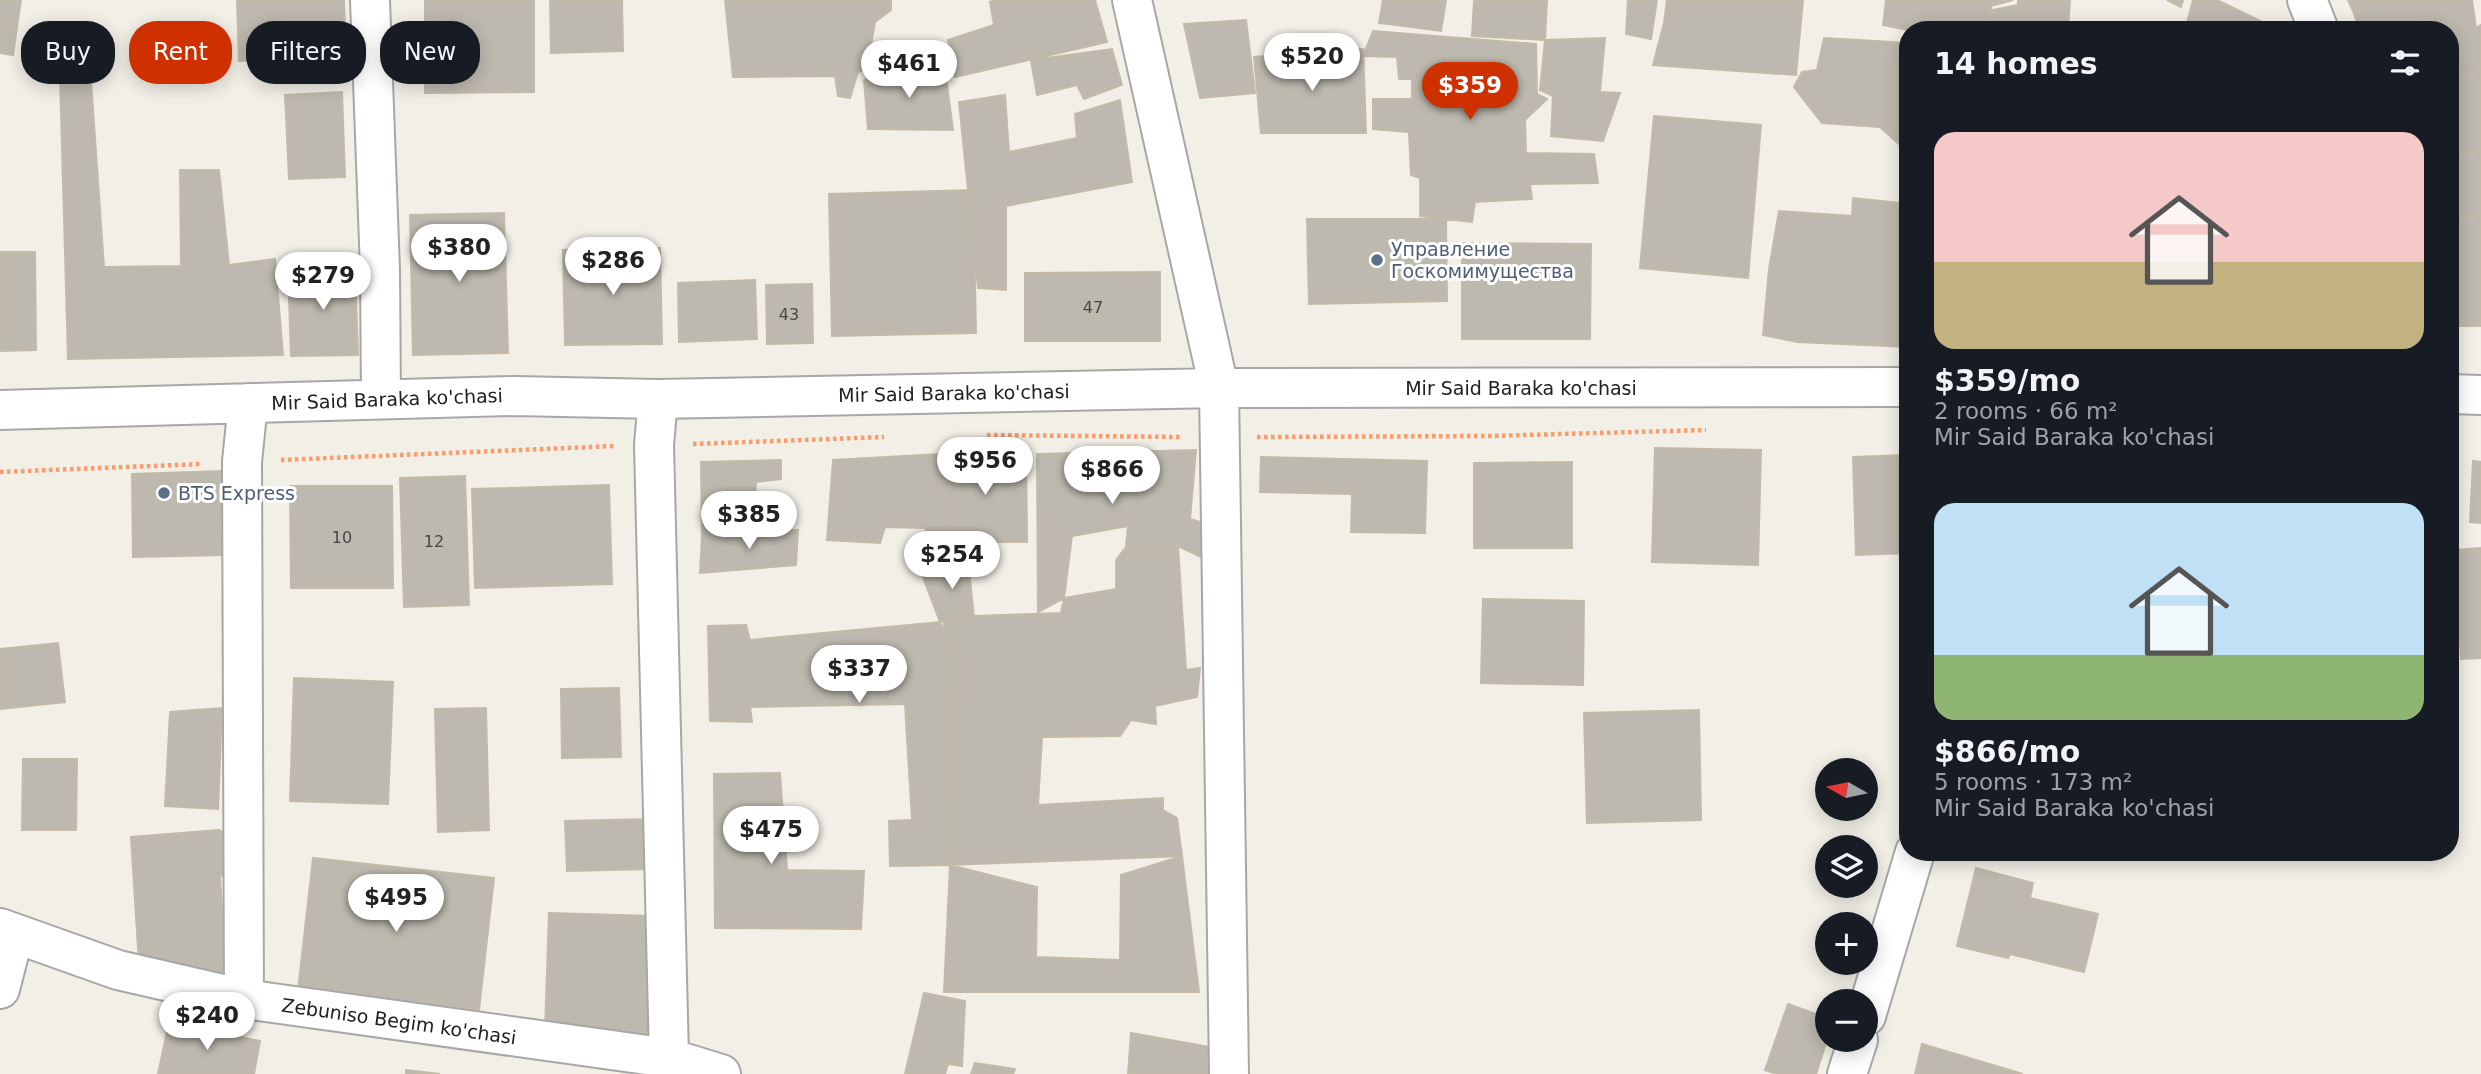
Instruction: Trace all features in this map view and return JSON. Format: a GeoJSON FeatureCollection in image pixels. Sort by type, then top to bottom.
{"type":"FeatureCollection","features":[{"type":"Feature","properties":{"kind":"street"},"geometry":{"type":"LineString","coordinates":[[370,0],[380,270],[381,399]]}},
{"type":"Feature","properties":{"kind":"street"},"geometry":{"type":"LineString","coordinates":[[1132,0],[1219,387],[1229,1074]]}},
{"type":"Feature","properties":{"kind":"street"},"geometry":{"type":"LineString","coordinates":[[2307,0],[2315,21]]}},
{"type":"Feature","properties":{"kind":"street","name":"Mir Said Baraka ko'chasi"},"geometry":{"type":"LineString","coordinates":[[0,410],[514,396],[658,399],[1219,387],[1899,387]]}},
{"type":"Feature","properties":{"kind":"street"},"geometry":{"type":"LineString","coordinates":[[2459,394],[2481,395]]}},
{"type":"Feature","properties":{"kind":"street"},"geometry":{"type":"LineString","coordinates":[[658,399],[654,445],[669,1058]]}},
{"type":"Feature","properties":{"kind":"street"},"geometry":{"type":"LineString","coordinates":[[244,999],[243,462],[248,403]]}},
{"type":"Feature","properties":{"kind":"street"},"geometry":{"type":"LineString","coordinates":[[1874,989],[1911,861]]}},
{"type":"Feature","properties":{"kind":"street"},"geometry":{"type":"LineString","coordinates":[[0,989],[7,931]]}},
{"type":"Feature","properties":{"kind":"street","name":"Zebuniso Begim ko'chasi"},"geometry":{"type":"LineString","coordinates":[[7,931],[118,970],[244,999],[669,1058],[721,1074]]}},
{"type":"Feature","properties":{"kind":"street"},"geometry":{"type":"LineString","coordinates":[[1847,1074],[1854,1052]]}},
{"type":"Feature","properties":{"kind":"path"},"geometry":{"type":"LineString","coordinates":[[982,435],[1489,436],[1712,430]]}},
{"type":"Feature","properties":{"kind":"path"},"geometry":{"type":"LineString","coordinates":[[0,472],[886,437]]}},
{"type":"Feature","properties":{"kind":"building"},"geometry":{"type":"Polygon","coordinates":[[[0,0],[21,0],[13,55],[0,53],[0,0]]]}},
{"type":"Feature","properties":{"kind":"building"},"geometry":{"type":"Polygon","coordinates":[[[237,0],[344,0],[345,21],[246,21],[246,61],[239,61],[237,0]]]}},
{"type":"Feature","properties":{"kind":"building"},"geometry":{"type":"Polygon","coordinates":[[[425,0],[534,0],[534,92],[425,93],[425,84],[480,84],[480,21],[425,21],[425,0]]]}},
{"type":"Feature","properties":{"kind":"building"},"geometry":{"type":"Polygon","coordinates":[[[550,0],[622,0],[623,51],[551,53],[550,0]]]}},
{"type":"Feature","properties":{"kind":"building"},"geometry":{"type":"Polygon","coordinates":[[[725,0],[891,0],[891,10],[875,22],[869,56],[887,65],[858,72],[850,98],[838,96],[835,76],[733,77],[725,0]]]}},
{"type":"Feature","properties":{"kind":"building"},"geometry":{"type":"Polygon","coordinates":[[[1095,0],[1107,42],[955,77],[948,40],[994,25],[990,2],[1095,0]]]}},
{"type":"Feature","properties":{"kind":"building"},"geometry":{"type":"Polygon","coordinates":[[[1383,0],[1446,0],[1441,31],[1379,23],[1383,0]]]}},
{"type":"Feature","properties":{"kind":"building"},"geometry":{"type":"Polygon","coordinates":[[[1474,0],[1547,0],[1545,40],[1472,36],[1474,0]]]}},
{"type":"Feature","properties":{"kind":"building"},"geometry":{"type":"Polygon","coordinates":[[[1628,0],[1657,0],[1651,39],[1626,34],[1628,0]]]}},
{"type":"Feature","properties":{"kind":"building"},"geometry":{"type":"Polygon","coordinates":[[[1667,0],[1803,0],[1796,75],[1653,65],[1667,0]]]}},
{"type":"Feature","properties":{"kind":"building"},"geometry":{"type":"Polygon","coordinates":[[[1886,0],[2013,0],[1991,6],[1988,21],[1899,21],[1899,28],[1883,25],[1886,0]]]}},
{"type":"Feature","properties":{"kind":"building"},"geometry":{"type":"Polygon","coordinates":[[[2018,0],[2070,0],[2069,21],[1990,21],[1992,10],[2018,5],[2018,0]]]}},
{"type":"Feature","properties":{"kind":"building"},"geometry":{"type":"Polygon","coordinates":[[[2167,0],[2183,0],[2181,7],[2167,0]]]}},
{"type":"Feature","properties":{"kind":"building"},"geometry":{"type":"Polygon","coordinates":[[[2193,0],[2217,0],[2261,21],[2187,21],[2193,0]]]}},
{"type":"Feature","properties":{"kind":"building"},"geometry":{"type":"Polygon","coordinates":[[[2348,0],[2381,0],[2353,11],[2348,0]]]}},
{"type":"Feature","properties":{"kind":"building"},"geometry":{"type":"Polygon","coordinates":[[[2381,0],[2472,0],[2476,28],[2481,25],[2481,71],[2459,80],[2459,21],[2357,21],[2353,11],[2381,0]]]}},
{"type":"Feature","properties":{"kind":"building"},"geometry":{"type":"Polygon","coordinates":[[[1246,20],[1255,93],[1200,98],[1184,24],[1246,20]]]}},
{"type":"Feature","properties":{"kind":"building"},"geometry":{"type":"Polygon","coordinates":[[[1373,31],[1536,44],[1537,94],[1547,99],[1525,120],[1526,153],[1594,154],[1598,183],[1530,184],[1532,199],[1475,202],[1472,222],[1420,216],[1420,178],[1411,175],[1409,132],[1373,129],[1373,99],[1412,99],[1412,79],[1399,79],[1397,57],[1363,56],[1373,31]]]}},
{"type":"Feature","properties":{"kind":"building"},"geometry":{"type":"Polygon","coordinates":[[[1605,38],[1600,92],[1620,93],[1603,141],[1551,136],[1553,96],[1540,90],[1545,40],[1605,38]]]}},
{"type":"Feature","properties":{"kind":"building"},"geometry":{"type":"Polygon","coordinates":[[[1824,38],[1899,42],[1899,144],[1880,127],[1822,123],[1794,87],[1802,72],[1817,70],[1824,38]]]}},
{"type":"Feature","properties":{"kind":"building"},"geometry":{"type":"Polygon","coordinates":[[[1112,49],[1122,85],[1084,99],[1077,85],[1037,95],[1031,60],[1112,49]]]}},
{"type":"Feature","properties":{"kind":"building"},"geometry":{"type":"Polygon","coordinates":[[[1363,49],[1366,133],[1261,133],[1254,57],[1363,49]]]}},
{"type":"Feature","properties":{"kind":"building"},"geometry":{"type":"Polygon","coordinates":[[[944,63],[953,130],[868,129],[864,80],[944,63]]]}},
{"type":"Feature","properties":{"kind":"building"},"geometry":{"type":"Polygon","coordinates":[[[2481,71],[2481,149],[2459,156],[2459,80],[2481,71]]]}},
{"type":"Feature","properties":{"kind":"building"},"geometry":{"type":"Polygon","coordinates":[[[60,84],[91,84],[104,267],[181,266],[180,170],[219,170],[229,265],[275,259],[283,355],[68,359],[60,84]]]}},
{"type":"Feature","properties":{"kind":"building"},"geometry":{"type":"Polygon","coordinates":[[[342,92],[345,177],[289,179],[285,95],[342,92]]]}},
{"type":"Feature","properties":{"kind":"building"},"geometry":{"type":"Polygon","coordinates":[[[1005,95],[1009,152],[1077,138],[1075,114],[1120,100],[1132,182],[1006,206],[1006,290],[978,288],[959,102],[1005,95]]]}},
{"type":"Feature","properties":{"kind":"building"},"geometry":{"type":"Polygon","coordinates":[[[1654,116],[1761,125],[1748,278],[1640,268],[1654,116]]]}},
{"type":"Feature","properties":{"kind":"building"},"geometry":{"type":"Polygon","coordinates":[[[2481,149],[2481,216],[2459,218],[2459,156],[2481,149]]]}},
{"type":"Feature","properties":{"kind":"building"},"geometry":{"type":"Polygon","coordinates":[[[973,190],[976,333],[832,336],[829,194],[973,190]]]}},
{"type":"Feature","properties":{"kind":"building"},"geometry":{"type":"Polygon","coordinates":[[[1853,198],[1899,203],[1899,347],[1797,342],[1763,335],[1769,269],[1779,211],[1852,216],[1853,198]]]}},
{"type":"Feature","properties":{"kind":"building"},"geometry":{"type":"Polygon","coordinates":[[[504,213],[508,353],[413,355],[410,215],[504,213]]]}},
{"type":"Feature","properties":{"kind":"building"},"geometry":{"type":"Polygon","coordinates":[[[2481,216],[2481,326],[2459,326],[2459,218],[2481,216]]]}},
{"type":"Feature","properties":{"kind":"building","name":"Управление Госкомимущества"},"geometry":{"type":"Polygon","coordinates":[[[1307,219],[1446,219],[1447,301],[1309,304],[1307,219]]]}},
{"type":"Feature","properties":{"kind":"building"},"geometry":{"type":"Polygon","coordinates":[[[1462,243],[1591,244],[1590,339],[1462,339],[1462,243]]]}},
{"type":"Feature","properties":{"kind":"building"},"geometry":{"type":"Polygon","coordinates":[[[660,248],[662,344],[565,345],[563,250],[660,248]]]}},
{"type":"Feature","properties":{"kind":"building"},"geometry":{"type":"Polygon","coordinates":[[[0,252],[35,252],[36,350],[0,351],[0,252]]]}},
{"type":"Feature","properties":{"kind":"building"},"geometry":{"type":"Polygon","coordinates":[[[355,267],[358,355],[291,356],[288,269],[355,267]]]}},
{"type":"Feature","properties":{"kind":"building"},"geometry":{"type":"Polygon","coordinates":[[[1160,272],[1160,341],[1025,341],[1025,273],[1160,272]]]}},
{"type":"Feature","properties":{"kind":"building"},"geometry":{"type":"Polygon","coordinates":[[[755,280],[757,339],[679,342],[678,283],[755,280]]]}},
{"type":"Feature","properties":{"kind":"building"},"geometry":{"type":"Polygon","coordinates":[[[812,284],[813,343],[767,344],[766,285],[812,284]]]}},
{"type":"Feature","properties":{"kind":"building"},"geometry":{"type":"Polygon","coordinates":[[[1655,448],[1761,450],[1758,565],[1652,562],[1655,448]]]}},
{"type":"Feature","properties":{"kind":"building"},"geometry":{"type":"Polygon","coordinates":[[[1196,450],[1190,519],[1206,524],[1203,558],[1178,546],[1126,547],[1128,526],[1072,536],[1064,598],[1038,612],[1037,454],[1196,450]]]}},
{"type":"Feature","properties":{"kind":"building"},"geometry":{"type":"Polygon","coordinates":[[[1026,453],[1027,542],[946,542],[939,454],[1026,453]]]}},
{"type":"Feature","properties":{"kind":"building"},"geometry":{"type":"Polygon","coordinates":[[[939,454],[946,542],[924,547],[926,528],[885,527],[880,543],[827,540],[833,460],[939,454]]]}},
{"type":"Feature","properties":{"kind":"building"},"geometry":{"type":"Polygon","coordinates":[[[1899,455],[1899,553],[1856,555],[1853,457],[1899,455]]]}},
{"type":"Feature","properties":{"kind":"building"},"geometry":{"type":"Polygon","coordinates":[[[1261,457],[1427,461],[1425,533],[1351,532],[1352,494],[1260,492],[1261,457]]]}},
{"type":"Feature","properties":{"kind":"building"},"geometry":{"type":"Polygon","coordinates":[[[781,460],[781,479],[756,482],[754,532],[702,536],[701,462],[781,460]]]}},
{"type":"Feature","properties":{"kind":"building"},"geometry":{"type":"Polygon","coordinates":[[[2473,461],[2481,462],[2481,523],[2470,522],[2473,461]]]}},
{"type":"Feature","properties":{"kind":"building"},"geometry":{"type":"Polygon","coordinates":[[[1572,462],[1572,548],[1474,548],[1474,463],[1572,462]]]}},
{"type":"Feature","properties":{"kind":"building"},"geometry":{"type":"Polygon","coordinates":[[[223,471],[225,555],[133,557],[132,474],[223,471]]]}},
{"type":"Feature","properties":{"kind":"building"},"geometry":{"type":"Polygon","coordinates":[[[465,476],[469,605],[404,607],[400,478],[465,476]]]}},
{"type":"Feature","properties":{"kind":"building"},"geometry":{"type":"Polygon","coordinates":[[[609,485],[612,584],[475,588],[472,489],[609,485]]]}},
{"type":"Feature","properties":{"kind":"building"},"geometry":{"type":"Polygon","coordinates":[[[290,486],[392,486],[393,588],[291,588],[290,486]]]}},
{"type":"Feature","properties":{"kind":"building"},"geometry":{"type":"Polygon","coordinates":[[[798,530],[796,565],[700,573],[702,536],[798,530]]]}},
{"type":"Feature","properties":{"kind":"building"},"geometry":{"type":"Polygon","coordinates":[[[1178,546],[1186,670],[1200,668],[1197,697],[1155,706],[1156,724],[1131,720],[1120,736],[1042,737],[1038,805],[1163,798],[1163,810],[1177,818],[1182,856],[950,865],[944,617],[1061,613],[1064,598],[1116,589],[1116,560],[1126,547],[1178,546]]]}},
{"type":"Feature","properties":{"kind":"building"},"geometry":{"type":"Polygon","coordinates":[[[2481,548],[2481,658],[2461,659],[2459,550],[2481,548]]]}},
{"type":"Feature","properties":{"kind":"building"},"geometry":{"type":"Polygon","coordinates":[[[948,555],[968,559],[974,618],[940,622],[923,577],[945,578],[948,555]]]}},
{"type":"Feature","properties":{"kind":"building"},"geometry":{"type":"Polygon","coordinates":[[[1483,599],[1584,601],[1583,685],[1481,683],[1483,599]]]}},
{"type":"Feature","properties":{"kind":"building"},"geometry":{"type":"Polygon","coordinates":[[[940,622],[959,662],[950,865],[890,866],[889,821],[912,820],[905,704],[750,707],[752,722],[710,721],[708,626],[746,625],[750,640],[940,622]]]}},
{"type":"Feature","properties":{"kind":"building"},"geometry":{"type":"Polygon","coordinates":[[[58,643],[65,702],[0,709],[0,649],[58,643]]]}},
{"type":"Feature","properties":{"kind":"building"},"geometry":{"type":"Polygon","coordinates":[[[294,678],[393,682],[388,804],[290,801],[294,678]]]}},
{"type":"Feature","properties":{"kind":"building"},"geometry":{"type":"Polygon","coordinates":[[[619,688],[621,757],[562,758],[561,689],[619,688]]]}},
{"type":"Feature","properties":{"kind":"building"},"geometry":{"type":"Polygon","coordinates":[[[222,708],[218,809],[165,806],[170,712],[222,708]]]}},
{"type":"Feature","properties":{"kind":"building"},"geometry":{"type":"Polygon","coordinates":[[[486,708],[489,830],[438,832],[435,709],[486,708]]]}},
{"type":"Feature","properties":{"kind":"building"},"geometry":{"type":"Polygon","coordinates":[[[1699,710],[1701,820],[1587,823],[1584,713],[1699,710]]]}},
{"type":"Feature","properties":{"kind":"building"},"geometry":{"type":"Polygon","coordinates":[[[23,759],[77,759],[76,830],[22,830],[23,759]]]}},
{"type":"Feature","properties":{"kind":"building"},"geometry":{"type":"Polygon","coordinates":[[[780,773],[787,870],[864,871],[861,929],[715,928],[714,774],[780,773]]]}},
{"type":"Feature","properties":{"kind":"building"},"geometry":{"type":"Polygon","coordinates":[[[651,819],[652,869],[567,871],[565,821],[651,819]]]}},
{"type":"Feature","properties":{"kind":"building"},"geometry":{"type":"Polygon","coordinates":[[[219,830],[235,841],[230,875],[220,876],[222,909],[229,915],[231,966],[223,976],[139,964],[131,837],[219,830]]]}},
{"type":"Feature","properties":{"kind":"building"},"geometry":{"type":"Polygon","coordinates":[[[1182,856],[1199,992],[944,992],[950,865],[1037,887],[1036,957],[1120,960],[1121,875],[1182,856]]]}},
{"type":"Feature","properties":{"kind":"building"},"geometry":{"type":"Polygon","coordinates":[[[313,858],[494,878],[479,1010],[298,990],[313,858]]]}},
{"type":"Feature","properties":{"kind":"building"},"geometry":{"type":"Polygon","coordinates":[[[1976,868],[2033,883],[2030,898],[2098,914],[2084,972],[2010,954],[2008,958],[1957,946],[1976,868]]]}},
{"type":"Feature","properties":{"kind":"building"},"geometry":{"type":"Polygon","coordinates":[[[549,913],[652,916],[649,1033],[545,1030],[549,913]]]}},
{"type":"Feature","properties":{"kind":"building"},"geometry":{"type":"Polygon","coordinates":[[[924,993],[965,1001],[962,1066],[948,1064],[945,1074],[905,1074],[924,993]]]}},
{"type":"Feature","properties":{"kind":"building"},"geometry":{"type":"Polygon","coordinates":[[[1788,1004],[1815,1014],[1815,1052],[1823,1052],[1816,1074],[1777,1074],[1765,1070],[1788,1004]]]}},
{"type":"Feature","properties":{"kind":"building"},"geometry":{"type":"Polygon","coordinates":[[[169,1022],[260,1041],[254,1074],[158,1074],[169,1022]]]}},
{"type":"Feature","properties":{"kind":"building"},"geometry":{"type":"Polygon","coordinates":[[[1131,1033],[1210,1047],[1209,1074],[1128,1074],[1131,1033]]]}},
{"type":"Feature","properties":{"kind":"building"},"geometry":{"type":"Polygon","coordinates":[[[1922,1044],[2023,1074],[1915,1074],[1922,1044]]]}},
{"type":"Feature","properties":{"kind":"building"},"geometry":{"type":"Polygon","coordinates":[[[975,1063],[1015,1069],[1013,1074],[971,1074],[975,1063]]]}},
{"type":"Feature","properties":{"kind":"building"},"geometry":{"type":"Polygon","coordinates":[[[406,1070],[440,1074],[406,1074],[406,1070]]]}},
{"type":"Feature","properties":{"kind":"place","name":"Управление Госкомимущества"},"geometry":{"type":"Point","coordinates":[1377,260]}},
{"type":"Feature","properties":{"kind":"place","name":"BTS Express"},"geometry":{"type":"Point","coordinates":[164,493]}}]}
